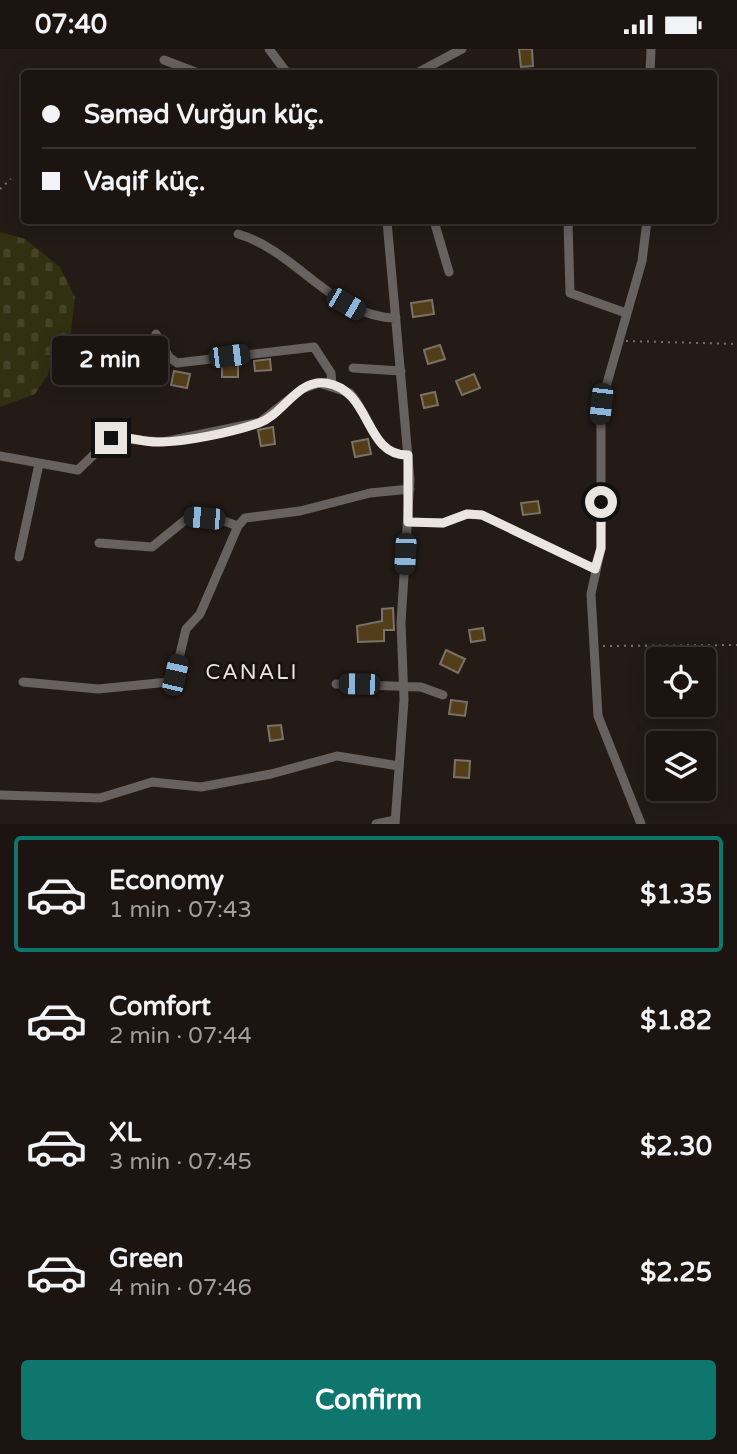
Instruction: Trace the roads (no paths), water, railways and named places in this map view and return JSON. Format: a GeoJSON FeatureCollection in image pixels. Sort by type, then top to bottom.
{"type":"FeatureCollection","features":[{"type":"Feature","properties":{"kind":"street"},"geometry":{"type":"LineString","coordinates":[[269,49],[285,70]]}},
{"type":"Feature","properties":{"kind":"street"},"geometry":{"type":"LineString","coordinates":[[423,70],[462,49]]}},
{"type":"Feature","properties":{"kind":"street"},"geometry":{"type":"LineString","coordinates":[[650,70],[651,49]]}},
{"type":"Feature","properties":{"kind":"street"},"geometry":{"type":"LineString","coordinates":[[164,60],[190,70]]}},
{"type":"Feature","properties":{"kind":"street"},"geometry":{"type":"LineString","coordinates":[[376,824],[395,822],[404,685],[401,623],[410,489],[387,224]]}},
{"type":"Feature","properties":{"kind":"street"},"geometry":{"type":"LineString","coordinates":[[435,224],[449,272]]}},
{"type":"Feature","properties":{"kind":"street"},"geometry":{"type":"LineString","coordinates":[[568,224],[570,293],[626,313]]}},
{"type":"Feature","properties":{"kind":"street"},"geometry":{"type":"LineString","coordinates":[[641,824],[598,716],[591,646],[591,594],[601,548],[601,404],[642,261],[647,224]]}},
{"type":"Feature","properties":{"kind":"street"},"geometry":{"type":"LineString","coordinates":[[238,234],[267,246],[359,311],[396,318]]}},
{"type":"Feature","properties":{"kind":"street"},"geometry":{"type":"LineString","coordinates":[[156,334],[169,358],[177,363],[314,347],[331,373],[332,385]]}},
{"type":"Feature","properties":{"kind":"street"},"geometry":{"type":"LineString","coordinates":[[353,368],[401,371]]}},
{"type":"Feature","properties":{"kind":"street"},"geometry":{"type":"LineString","coordinates":[[0,456],[78,470],[111,438],[163,442],[260,422],[309,385],[342,388],[357,401],[383,448],[396,455],[408,455]]}},
{"type":"Feature","properties":{"kind":"street"},"geometry":{"type":"LineString","coordinates":[[19,557],[39,464]]}},
{"type":"Feature","properties":{"kind":"street"},"geometry":{"type":"LineString","coordinates":[[23,682],[98,689],[169,682],[175,675],[186,629],[200,614],[238,526],[252,516],[300,511],[370,493],[410,489]]}},
{"type":"Feature","properties":{"kind":"street"},"geometry":{"type":"LineString","coordinates":[[408,522],[443,523],[467,514],[482,515],[595,569]]}},
{"type":"Feature","properties":{"kind":"street"},"geometry":{"type":"LineString","coordinates":[[99,543],[152,547],[189,517],[218,519],[238,526]]}},
{"type":"Feature","properties":{"kind":"street"},"geometry":{"type":"LineString","coordinates":[[336,684],[404,685],[421,687],[443,695]]}},
{"type":"Feature","properties":{"kind":"street"},"geometry":{"type":"LineString","coordinates":[[0,795],[100,798],[152,782],[201,787],[271,774],[337,757],[399,767]]}},
{"type":"Feature","properties":{"kind":"district","name":"CANALI"},"geometry":{"type":"Point","coordinates":[252,672]}}]}
